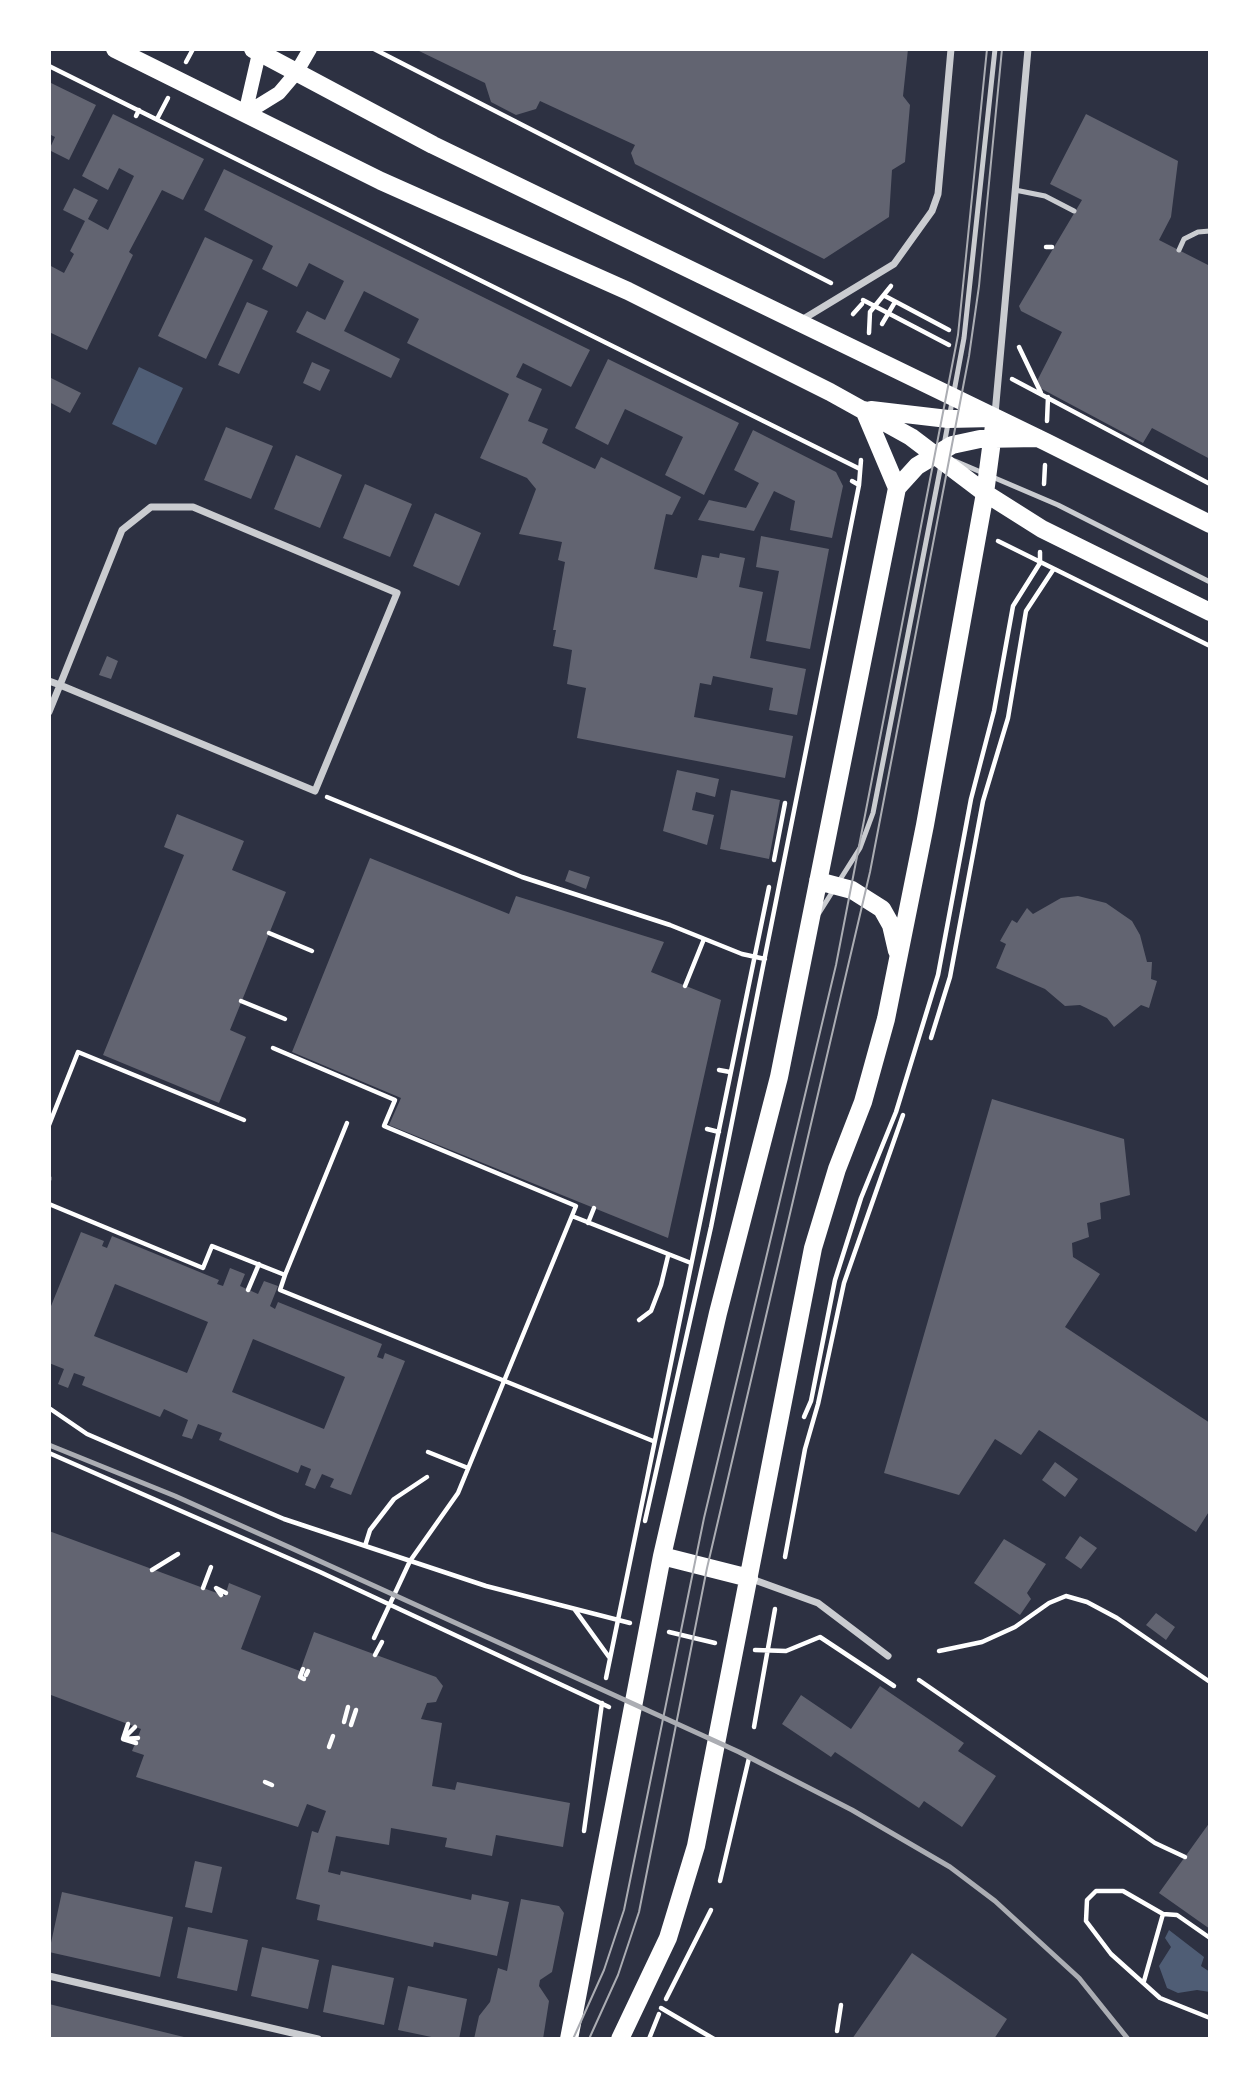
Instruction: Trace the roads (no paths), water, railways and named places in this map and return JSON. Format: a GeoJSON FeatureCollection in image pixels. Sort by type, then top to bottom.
{"type":"FeatureCollection","features":[{"type":"Feature","properties":{"kind":"main road"},"geometry":{"type":"LineString","coordinates":[[115,49],[437,207],[628,291],[864,410],[941,454],[985,493],[1055,537],[1210,612]]}},
{"type":"Feature","properties":{"kind":"main road"},"geometry":{"type":"LineString","coordinates":[[245,114],[279,93],[296,73],[310,49]]}},
{"type":"Feature","properties":{"kind":"main road"},"geometry":{"type":"LineString","coordinates":[[245,114],[257,50],[433,145],[1210,524]]}},
{"type":"Feature","properties":{"kind":"main road"},"geometry":{"type":"LineString","coordinates":[[914,414],[925,403],[923,392],[916,380]]}},
{"type":"Feature","properties":{"kind":"main road"},"geometry":{"type":"LineString","coordinates":[[864,410],[948,419],[995,418]]}},
{"type":"Feature","properties":{"kind":"main road"},"geometry":{"type":"LineString","coordinates":[[864,410],[897,488]]}},
{"type":"Feature","properties":{"kind":"main road"},"geometry":{"type":"LineString","coordinates":[[620,2039],[668,1938],[696,1846],[813,1248],[837,1169],[863,1102],[898,960],[985,493],[995,418]]}},
{"type":"Feature","properties":{"kind":"main road"},"geometry":{"type":"LineString","coordinates":[[569,2039],[662,1556],[718,1313],[779,1077],[897,488],[917,467],[968,440],[1038,438]]}},
{"type":"Feature","properties":{"kind":"main road"},"geometry":{"type":"LineString","coordinates":[[818,881],[864,896],[882,909],[891,925],[898,960]]}},
{"type":"Feature","properties":{"kind":"main road"},"geometry":{"type":"LineString","coordinates":[[662,1556],[749,1578]]}},
{"type":"Feature","properties":{"kind":"street"},"geometry":{"type":"LineString","coordinates":[[797,323],[894,264],[932,211],[938,194],[951,49]]}},
{"type":"Feature","properties":{"kind":"street"},"geometry":{"type":"LineString","coordinates":[[995,418],[1028,49]]}},
{"type":"Feature","properties":{"kind":"street"},"geometry":{"type":"LineString","coordinates":[[49,681],[60,685],[315,791],[397,593],[193,507],[151,508],[122,530],[60,685],[49,712]]}},
{"type":"Feature","properties":{"kind":"street"},"geometry":{"type":"LineString","coordinates":[[749,1578],[818,1603],[888,1656]]}},
{"type":"Feature","properties":{"kind":"street"},"geometry":{"type":"LineString","coordinates":[[49,1976],[318,2039]]}},
{"type":"Feature","properties":{"kind":"lane"},"geometry":{"type":"LineString","coordinates":[[808,931],[860,848],[873,813],[962,352],[995,49]]}},
{"type":"Feature","properties":{"kind":"lane"},"geometry":{"type":"LineString","coordinates":[[1015,190],[1045,196],[1074,211]]}},
{"type":"Feature","properties":{"kind":"lane"},"geometry":{"type":"LineString","coordinates":[[1179,250],[1184,239],[1198,232],[1210,231]]}},
{"type":"Feature","properties":{"kind":"lane"},"geometry":{"type":"LineString","coordinates":[[941,454],[988,473],[1210,582]]}},
{"type":"Feature","properties":{"kind":"water"},"geometry":{"type":"Polygon","coordinates":[[[139,367],[183,388],[156,445],[112,424],[139,367]]]}},
{"type":"Feature","properties":{"kind":"water"},"geometry":{"type":"Polygon","coordinates":[[[1169,1930],[1204,1957],[1201,1966],[1210,1972],[1210,1992],[1197,1990],[1178,1993],[1167,1988],[1159,1966],[1171,1947],[1165,1938],[1169,1930]]]}},
{"type":"Feature","properties":{"kind":"tram line"},"geometry":{"type":"LineString","coordinates":[[573,2039],[604,1970],[624,1910],[704,1518],[836,965],[958,335],[987,49]]}},
{"type":"Feature","properties":{"kind":"tram line"},"geometry":{"type":"LineString","coordinates":[[589,2039],[618,1975],[639,1912],[707,1568],[870,872],[969,356],[979,286],[1002,49]]}},
{"type":"Feature","properties":{"kind":"railway"},"geometry":{"type":"LineString","coordinates":[[49,1445],[175,1496],[291,1548],[739,1752],[852,1810],[950,1867],[995,1901],[1079,1978],[1128,2039]]}}]}
